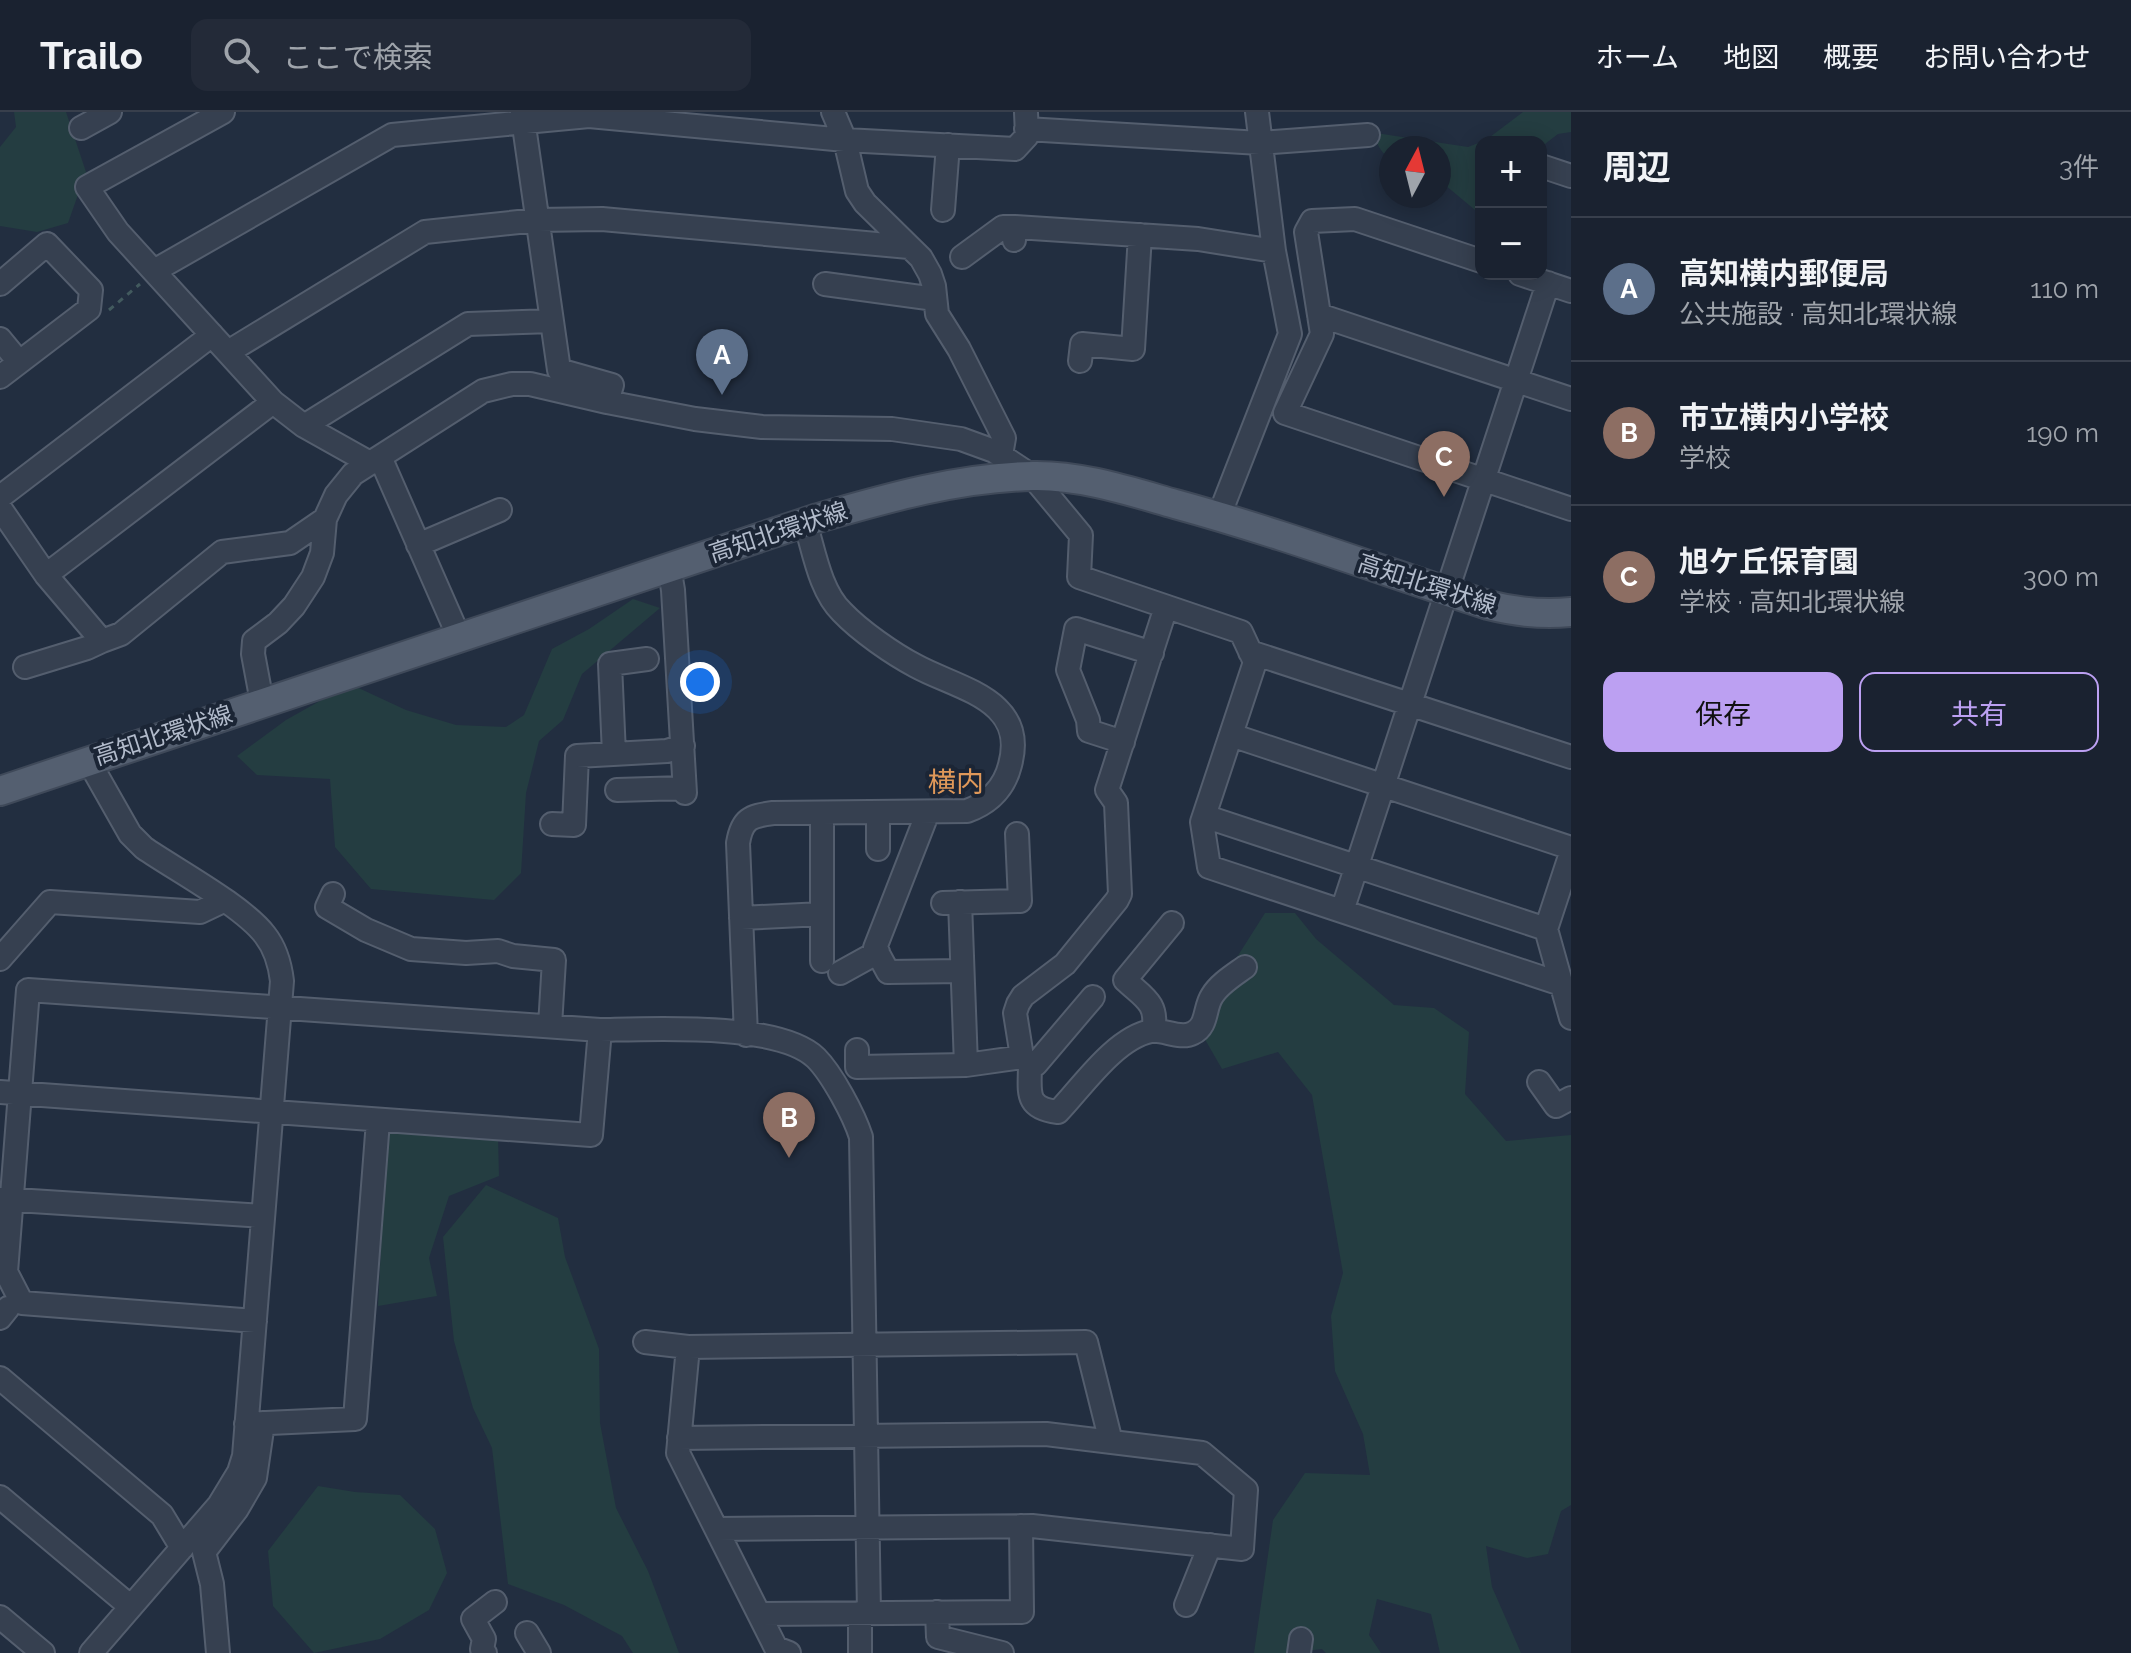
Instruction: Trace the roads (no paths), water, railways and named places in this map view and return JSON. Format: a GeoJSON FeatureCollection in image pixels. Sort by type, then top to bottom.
{"type":"FeatureCollection","features":[{"type":"Feature","properties":{"kind":"main road","name":"高知北環状線"},"geometry":{"type":"LineString","coordinates":[[0,791],[805,522],[887,498],[988,480],[1032,476],[1084,480],[1118,487],[1219,516],[1514,612],[1571,612]]}},
{"type":"Feature","properties":{"kind":"street"},"geometry":{"type":"LineString","coordinates":[[81,128],[110,112]]}},
{"type":"Feature","properties":{"kind":"street"},"geometry":{"type":"LineString","coordinates":[[223,112],[87,187],[118,232],[273,402],[304,426],[375,460],[418,545],[459,637]]}},
{"type":"Feature","properties":{"kind":"street"},"geometry":{"type":"LineString","coordinates":[[833,112],[845,140],[857,191],[865,203],[921,258],[930,274],[937,314],[959,349],[1004,438],[1001,455]]}},
{"type":"Feature","properties":{"kind":"street"},"geometry":{"type":"LineString","coordinates":[[1219,516],[1290,334],[1274,251],[1257,112]]}},
{"type":"Feature","properties":{"kind":"street"},"geometry":{"type":"LineString","coordinates":[[154,271],[392,135],[523,117],[589,116],[845,140],[1015,149],[1027,136],[1026,120],[1260,143],[1368,135]]}},
{"type":"Feature","properties":{"kind":"street"},"geometry":{"type":"LineString","coordinates":[[523,117],[559,370],[612,385],[607,402]]}},
{"type":"Feature","properties":{"kind":"street"},"geometry":{"type":"LineString","coordinates":[[943,210],[948,145]]}},
{"type":"Feature","properties":{"kind":"street"},"geometry":{"type":"LineString","coordinates":[[1547,168],[1571,176]]}},
{"type":"Feature","properties":{"kind":"street"},"geometry":{"type":"LineString","coordinates":[[228,352],[425,232],[538,220],[602,219],[909,247]]}},
{"type":"Feature","properties":{"kind":"street"},"geometry":{"type":"LineString","coordinates":[[1475,256],[1355,219],[1312,221],[1306,232],[1322,334],[1285,413],[1571,509]]}},
{"type":"Feature","properties":{"kind":"street"},"geometry":{"type":"LineString","coordinates":[[962,257],[1003,227],[1015,233],[1198,239],[1274,251]]}},
{"type":"Feature","properties":{"kind":"street"},"geometry":{"type":"LineString","coordinates":[[1080,361],[1082,344],[1133,349],[1140,235]]}},
{"type":"Feature","properties":{"kind":"street"},"geometry":{"type":"LineString","coordinates":[[0,284],[47,244],[91,290],[89,309],[0,377]]}},
{"type":"Feature","properties":{"kind":"street"},"geometry":{"type":"LineString","coordinates":[[1539,280],[1571,291]]}},
{"type":"Feature","properties":{"kind":"street"},"geometry":{"type":"LineString","coordinates":[[1342,911],[1548,283]]}},
{"type":"Feature","properties":{"kind":"street"},"geometry":{"type":"LineString","coordinates":[[825,284],[935,299]]}},
{"type":"Feature","properties":{"kind":"street"},"geometry":{"type":"LineString","coordinates":[[1319,315],[1571,399]]}},
{"type":"Feature","properties":{"kind":"street"},"geometry":{"type":"LineString","coordinates":[[304,426],[468,324],[552,321]]}},
{"type":"Feature","properties":{"kind":"street"},"geometry":{"type":"LineString","coordinates":[[0,497],[212,335]]}},
{"type":"Feature","properties":{"kind":"street"},"geometry":{"type":"LineString","coordinates":[[0,339],[19,362]]}},
{"type":"Feature","properties":{"kind":"street"},"geometry":{"type":"LineString","coordinates":[[262,702],[253,654],[254,641],[294,606],[313,577],[322,553],[325,519],[343,484],[483,391],[530,384],[695,419],[762,427],[892,429],[961,439],[1001,455],[1032,476],[1081,535],[1079,577],[1241,632],[1255,662],[1202,822],[1209,867],[1561,984]]}},
{"type":"Feature","properties":{"kind":"street"},"geometry":{"type":"LineString","coordinates":[[46,575],[273,402]]}},
{"type":"Feature","properties":{"kind":"street"},"geometry":{"type":"LineString","coordinates":[[0,508],[46,575],[102,641]]}},
{"type":"Feature","properties":{"kind":"street"},"geometry":{"type":"LineString","coordinates":[[418,545],[500,510]]}},
{"type":"Feature","properties":{"kind":"street"},"geometry":{"type":"LineString","coordinates":[[25,667],[121,634],[222,552],[290,543],[325,519]]}},
{"type":"Feature","properties":{"kind":"street"},"geometry":{"type":"LineString","coordinates":[[746,1035],[738,843],[741,827],[761,814],[967,811],[983,805],[995,794],[1012,759],[1011,732],[1004,717],[988,699],[912,664],[840,611],[827,592],[805,522]]}},
{"type":"Feature","properties":{"kind":"street"},"geometry":{"type":"LineString","coordinates":[[617,790],[684,790],[673,590],[669,567]]}},
{"type":"Feature","properties":{"kind":"street"},"geometry":{"type":"LineString","coordinates":[[1166,607],[1107,790],[1116,803],[1120,894],[1065,964],[1023,996],[1015,1013],[1026,1060],[1030,1097],[1035,1105],[1043,1111],[1058,1112],[1118,1048],[1153,1031],[1185,1036],[1197,1032],[1205,1019],[1211,996],[1245,967]]}},
{"type":"Feature","properties":{"kind":"street"},"geometry":{"type":"LineString","coordinates":[[1123,742],[1089,731],[1088,720],[1068,670],[1076,629],[1152,653]]}},
{"type":"Feature","properties":{"kind":"street"},"geometry":{"type":"LineString","coordinates":[[1250,652],[1571,757]]}},
{"type":"Feature","properties":{"kind":"street"},"geometry":{"type":"LineString","coordinates":[[614,754],[610,664],[647,659]]}},
{"type":"Feature","properties":{"kind":"street"},"geometry":{"type":"LineString","coordinates":[[1231,735],[1571,851],[1567,883],[1546,929],[1571,1018]]}},
{"type":"Feature","properties":{"kind":"street"},"geometry":{"type":"LineString","coordinates":[[552,824],[574,825],[577,756],[667,751],[683,746]]}},
{"type":"Feature","properties":{"kind":"street"},"geometry":{"type":"LineString","coordinates":[[88,760],[130,834],[144,848],[248,917],[265,934],[275,951],[282,981],[255,1321],[255,1478],[237,1509],[204,1552],[212,1584],[218,1653]]}},
{"type":"Feature","properties":{"kind":"street"},"geometry":{"type":"LineString","coordinates":[[878,812],[878,849]]}},
{"type":"Feature","properties":{"kind":"street"},"geometry":{"type":"LineString","coordinates":[[928,812],[875,948],[888,972],[962,971]]}},
{"type":"Feature","properties":{"kind":"street"},"geometry":{"type":"LineString","coordinates":[[822,813],[822,914],[831,967],[878,952]]}},
{"type":"Feature","properties":{"kind":"street"},"geometry":{"type":"LineString","coordinates":[[1204,816],[1546,929]]}},
{"type":"Feature","properties":{"kind":"street"},"geometry":{"type":"LineString","coordinates":[[966,1065],[962,971],[951,903],[1020,901],[1017,834]]}},
{"type":"Feature","properties":{"kind":"street"},"geometry":{"type":"LineString","coordinates":[[333,894],[327,907],[366,930],[411,949],[466,953],[498,951],[513,956],[554,960],[550,1026]]}},
{"type":"Feature","properties":{"kind":"street"},"geometry":{"type":"LineString","coordinates":[[0,959],[50,902],[200,912],[223,901]]}},
{"type":"Feature","properties":{"kind":"street"},"geometry":{"type":"LineString","coordinates":[[741,918],[822,914]]}},
{"type":"Feature","properties":{"kind":"street"},"geometry":{"type":"LineString","coordinates":[[1153,1031],[1156,1017],[1153,1006],[1125,980],[1172,923]]}},
{"type":"Feature","properties":{"kind":"street"},"geometry":{"type":"LineString","coordinates":[[255,1321],[22,1303],[6,1272],[6,1200],[10,1093],[28,990],[600,1030],[688,1029],[787,1041],[816,1058],[852,1112],[863,1159],[867,1528],[860,1653]]}},
{"type":"Feature","properties":{"kind":"street"},"geometry":{"type":"LineString","coordinates":[[857,1050],[857,1067],[966,1065],[1026,1060],[1036,1064],[1093,997]]}},
{"type":"Feature","properties":{"kind":"street"},"geometry":{"type":"LineString","coordinates":[[10,1093],[591,1135],[600,1030]]}},
{"type":"Feature","properties":{"kind":"street"},"geometry":{"type":"LineString","coordinates":[[1539,1082],[1556,1106],[1571,1098]]}},
{"type":"Feature","properties":{"kind":"street"},"geometry":{"type":"LineString","coordinates":[[255,1424],[355,1419],[378,1121]]}},
{"type":"Feature","properties":{"kind":"street"},"geometry":{"type":"LineString","coordinates":[[6,1200],[263,1216]]}},
{"type":"Feature","properties":{"kind":"street"},"geometry":{"type":"LineString","coordinates":[[645,1342],[688,1347],[1086,1342],[1111,1442]]}},
{"type":"Feature","properties":{"kind":"street"},"geometry":{"type":"LineString","coordinates":[[688,1347],[678,1453],[776,1648],[789,1653]]}},
{"type":"Feature","properties":{"kind":"street"},"geometry":{"type":"LineString","coordinates":[[0,1378],[162,1515],[182,1548]]}},
{"type":"Feature","properties":{"kind":"street"},"geometry":{"type":"LineString","coordinates":[[91,1653],[219,1505],[239,1472],[255,1424]]}},
{"type":"Feature","properties":{"kind":"street"},"geometry":{"type":"LineString","coordinates":[[679,1438],[1046,1434],[1202,1453],[1246,1490],[1242,1549],[1021,1526],[717,1529]]}},
{"type":"Feature","properties":{"kind":"street"},"geometry":{"type":"LineString","coordinates":[[0,1497],[131,1607]]}},
{"type":"Feature","properties":{"kind":"street"},"geometry":{"type":"LineString","coordinates":[[759,1614],[1022,1612],[1021,1526]]}},
{"type":"Feature","properties":{"kind":"street"},"geometry":{"type":"LineString","coordinates":[[1186,1605],[1210,1545]]}},
{"type":"Feature","properties":{"kind":"street"},"geometry":{"type":"LineString","coordinates":[[485,1653],[482,1649],[484,1639],[473,1619],[495,1602]]}},
{"type":"Feature","properties":{"kind":"street"},"geometry":{"type":"LineString","coordinates":[[937,1612],[938,1637],[1002,1653]]}},
{"type":"Feature","properties":{"kind":"street"},"geometry":{"type":"LineString","coordinates":[[0,1617],[43,1653]]}},
{"type":"Feature","properties":{"kind":"street"},"geometry":{"type":"LineString","coordinates":[[527,1633],[539,1653]]}},
{"type":"Feature","properties":{"kind":"place","name":"高知横内郵便局"},"geometry":{"type":"Point","coordinates":[722,395]}},
{"type":"Feature","properties":{"kind":"place","name":"旭ケ丘保育園"},"geometry":{"type":"Point","coordinates":[1444,497]}},
{"type":"Feature","properties":{"kind":"place","name":"市立横内小学校"},"geometry":{"type":"Point","coordinates":[789,1158]}},
{"type":"Feature","properties":{"kind":"district","name":"横内"},"geometry":{"type":"Point","coordinates":[956,782]}}]}
